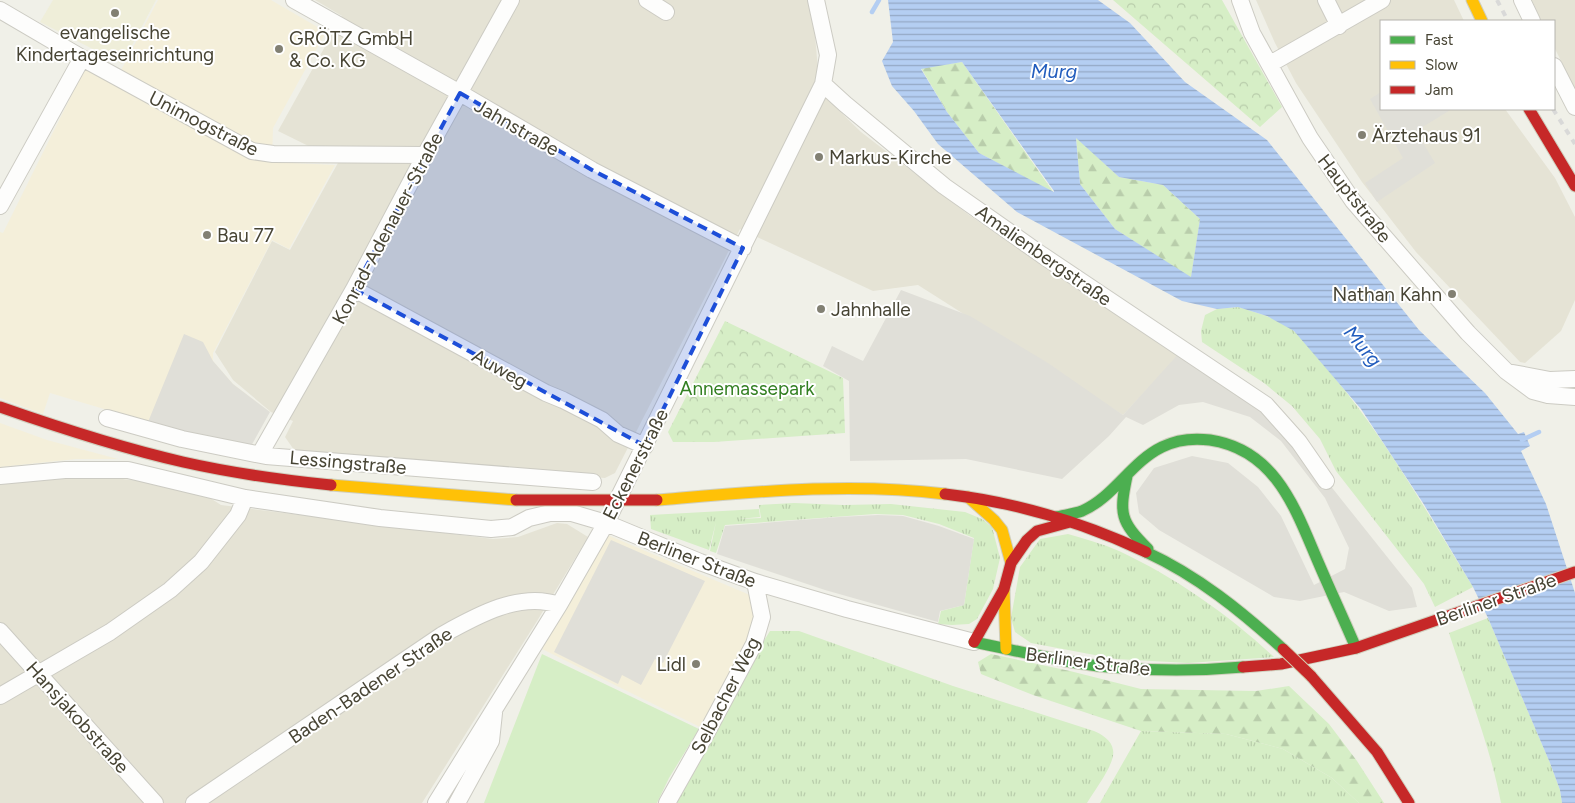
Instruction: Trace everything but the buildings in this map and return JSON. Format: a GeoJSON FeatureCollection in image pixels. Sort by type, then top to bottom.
{"type":"FeatureCollection","features":[{"type":"Feature","properties":{"kind":"main road"},"geometry":{"type":"LineString","coordinates":[[1472,0],[1482,20]]}},
{"type":"Feature","properties":{"kind":"main road"},"geometry":{"type":"LineString","coordinates":[[1530,110],[1575,186]]}},
{"type":"Feature","properties":{"kind":"main road"},"geometry":{"type":"LineString","coordinates":[[0,407],[117,444],[210,468],[362,489],[516,500],[590,502],[656,500],[840,488],[883,488],[926,491],[968,497],[1027,509],[1070,522],[1153,554],[1192,576],[1238,610],[1311,676],[1377,752],[1409,803]]}},
{"type":"Feature","properties":{"kind":"main road"},"geometry":{"type":"LineString","coordinates":[[1056,518],[1080,512],[1090,506],[1127,476],[1149,454],[1168,444],[1187,440],[1209,439],[1227,443],[1253,456],[1286,492],[1356,648]]}},
{"type":"Feature","properties":{"kind":"main road"},"geometry":{"type":"LineString","coordinates":[[1127,476],[1121,506],[1123,520],[1133,534],[1153,554]]}},
{"type":"Feature","properties":{"kind":"main road"},"geometry":{"type":"LineString","coordinates":[[968,497],[1002,530],[1011,563]]}},
{"type":"Feature","properties":{"kind":"main road"},"geometry":{"type":"LineString","coordinates":[[974,642],[1004,589],[1011,563],[1027,540],[1037,532],[1048,527],[1070,522]]}},
{"type":"Feature","properties":{"kind":"main road","name":"Berliner Straße"},"geometry":{"type":"LineString","coordinates":[[974,642],[1109,667],[1197,672],[1281,664],[1356,648],[1575,572]]}},
{"type":"Feature","properties":{"kind":"main road"},"geometry":{"type":"LineString","coordinates":[[1004,589],[1006,649]]}},
{"type":"Feature","properties":{"kind":"street","name":"Jahnstraße"},"geometry":{"type":"LineString","coordinates":[[294,0],[592,170],[743,248]]}},
{"type":"Feature","properties":{"kind":"street","name":"Konrad-Adenauer-Straße"},"geometry":{"type":"LineString","coordinates":[[260,454],[354,289],[425,155],[511,0]]}},
{"type":"Feature","properties":{"kind":"street"},"geometry":{"type":"LineString","coordinates":[[647,0],[666,12]]}},
{"type":"Feature","properties":{"kind":"street"},"geometry":{"type":"LineString","coordinates":[[816,0],[828,55],[823,84]]}},
{"type":"Feature","properties":{"kind":"street","name":"Hauptstraße"},"geometry":{"type":"LineString","coordinates":[[1240,0],[1252,33],[1310,138],[1353,201],[1468,334],[1506,371],[1533,391],[1548,395],[1575,397]]}},
{"type":"Feature","properties":{"kind":"street"},"geometry":{"type":"LineString","coordinates":[[1326,0],[1338,26]]}},
{"type":"Feature","properties":{"kind":"street"},"geometry":{"type":"LineString","coordinates":[[1270,64],[1382,0]]}},
{"type":"Feature","properties":{"kind":"street"},"geometry":{"type":"LineString","coordinates":[[1522,0],[1532,20]]}},
{"type":"Feature","properties":{"kind":"street","name":"Unimogstraße"},"geometry":{"type":"LineString","coordinates":[[0,10],[82,58],[252,151],[273,154],[425,155]]}},
{"type":"Feature","properties":{"kind":"street"},"geometry":{"type":"LineString","coordinates":[[0,206],[82,58]]}},
{"type":"Feature","properties":{"kind":"street"},"geometry":{"type":"LineString","coordinates":[[1555,68],[1575,107]]}},
{"type":"Feature","properties":{"kind":"street","name":"Eckenerstraße"},"geometry":{"type":"LineString","coordinates":[[436,803],[559,605],[606,523],[823,84]]}},
{"type":"Feature","properties":{"kind":"street","name":"Amalienbergstraße"},"geometry":{"type":"LineString","coordinates":[[823,84],[944,186],[1042,255],[1266,405],[1299,442],[1326,481]]}},
{"type":"Feature","properties":{"kind":"street","name":"Auweg"},"geometry":{"type":"LineString","coordinates":[[354,289],[546,393],[602,420],[618,434],[645,446]]}},
{"type":"Feature","properties":{"kind":"street"},"geometry":{"type":"LineString","coordinates":[[1506,371],[1541,379],[1575,379]]}},
{"type":"Feature","properties":{"kind":"street","name":"Lessingstraße"},"geometry":{"type":"LineString","coordinates":[[107,418],[182,440],[260,454],[593,482]]}},
{"type":"Feature","properties":{"kind":"street"},"geometry":{"type":"LineString","coordinates":[[0,476],[65,470],[128,470],[245,498],[380,518],[491,529],[512,527],[529,518],[550,513],[572,513],[606,523]]}},
{"type":"Feature","properties":{"kind":"street"},"geometry":{"type":"LineString","coordinates":[[0,696],[110,632],[170,590],[201,562],[238,514],[245,498]]}},
{"type":"Feature","properties":{"kind":"street","name":"Berliner Straße"},"geometry":{"type":"LineString","coordinates":[[606,523],[700,562],[755,582],[847,609],[974,642]]}},
{"type":"Feature","properties":{"kind":"street","name":"Selbacher Weg"},"geometry":{"type":"LineString","coordinates":[[667,803],[708,732],[754,644],[762,617],[755,582]]}},
{"type":"Feature","properties":{"kind":"street","name":"Baden-Badener Straße"},"geometry":{"type":"LineString","coordinates":[[194,803],[428,644],[474,617],[533,600],[549,601],[559,605]]}},
{"type":"Feature","properties":{"kind":"street","name":"Hansjakobstraße"},"geometry":{"type":"LineString","coordinates":[[0,631],[155,803]]}},
{"type":"Feature","properties":{"kind":"street"},"geometry":{"type":"LineString","coordinates":[[457,803],[491,741],[495,708]]}},
{"type":"Feature","properties":{"kind":"highlighted area"},"geometry":{"type":"Polygon","coordinates":[[[460,93],[592,170],[743,248],[645,446],[354,289],[460,93]]]}},
{"type":"Feature","properties":{"kind":"shaded area"},"geometry":{"type":"Polygon","coordinates":[[[53,0],[156,0],[122,64],[40,22],[53,0]]]}},
{"type":"Feature","properties":{"kind":"shaded area"},"geometry":{"type":"Polygon","coordinates":[[[158,0],[271,0],[326,32],[273,128],[272,162],[335,165],[289,249],[272,240],[213,353],[213,361],[233,384],[270,412],[148,422],[50,393],[43,414],[0,398],[0,232],[3,233],[89,60],[118,76],[158,0]]]}},
{"type":"Feature","properties":{"kind":"shaded area"},"geometry":{"type":"Polygon","coordinates":[[[315,0],[812,0],[818,70],[814,86],[861,132],[969,215],[1178,356],[1123,415],[918,285],[873,291],[740,229],[615,473],[605,478],[299,457],[285,437],[293,421],[271,412],[233,380],[215,352],[272,241],[290,250],[339,161],[278,131],[342,16],[315,0]]]}},
{"type":"Feature","properties":{"kind":"shaded area"},"geometry":{"type":"Polygon","coordinates":[[[1256,0],[1454,0],[1464,20],[1380,20],[1380,110],[1506,110],[1555,178],[1575,217],[1575,300],[1561,331],[1525,363],[1520,362],[1416,252],[1362,182],[1296,83],[1275,43],[1256,0]]]}},
{"type":"Feature","properties":{"kind":"shaded area"},"geometry":{"type":"Polygon","coordinates":[[[1532,0],[1575,0],[1575,89],[1555,49],[1555,20],[1541,20],[1532,0]]]}},
{"type":"Feature","properties":{"kind":"shaded area"},"geometry":{"type":"Polygon","coordinates":[[[1380,93],[1380,110],[1450,110],[1416,131],[1435,163],[1377,202],[1365,183],[1403,158],[1370,99],[1380,93]]]}},
{"type":"Feature","properties":{"kind":"shaded area"},"geometry":{"type":"Polygon","coordinates":[[[901,290],[970,316],[1048,363],[1123,415],[1182,350],[1266,405],[1412,588],[1417,607],[1389,611],[1344,592],[1300,601],[1274,597],[1159,530],[1139,513],[1136,493],[1154,468],[1192,456],[1228,463],[1258,487],[1281,516],[1314,585],[1345,569],[1349,548],[1325,498],[1281,441],[1250,417],[1203,402],[1179,405],[1143,425],[1126,417],[1109,436],[1062,479],[966,459],[850,461],[849,381],[823,366],[832,346],[863,361],[901,290]]]}},
{"type":"Feature","properties":{"kind":"shaded area"},"geometry":{"type":"Polygon","coordinates":[[[184,334],[203,342],[213,361],[233,384],[270,412],[250,448],[148,422],[184,334]]]}},
{"type":"Feature","properties":{"kind":"shaded area"},"geometry":{"type":"Polygon","coordinates":[[[0,423],[47,440],[118,459],[76,459],[0,467],[0,423]]]}},
{"type":"Feature","properties":{"kind":"shaded area"},"geometry":{"type":"Polygon","coordinates":[[[96,476],[140,481],[207,496],[221,505],[493,539],[518,537],[557,523],[567,524],[588,537],[422,803],[0,803],[0,484],[96,476]]]}},
{"type":"Feature","properties":{"kind":"shaded area"},"geometry":{"type":"Polygon","coordinates":[[[878,515],[903,516],[939,526],[974,539],[964,605],[940,611],[938,622],[825,590],[717,554],[725,526],[878,515]]]}},
{"type":"Feature","properties":{"kind":"shaded area"},"geometry":{"type":"Polygon","coordinates":[[[605,534],[750,595],[754,615],[746,647],[700,727],[542,649],[605,534]]]}},
{"type":"Feature","properties":{"kind":"shaded area"},"geometry":{"type":"Polygon","coordinates":[[[611,540],[705,581],[663,663],[655,659],[641,685],[622,675],[618,684],[554,652],[611,540]]]}},
{"type":"Feature","properties":{"kind":"green space"},"geometry":{"type":"Polygon","coordinates":[[[1113,0],[1222,0],[1282,107],[1260,127],[1113,0]]]}},
{"type":"Feature","properties":{"kind":"green space"},"geometry":{"type":"Polygon","coordinates":[[[962,62],[1054,193],[979,153],[947,112],[921,68],[962,62]]]}},
{"type":"Feature","properties":{"kind":"green space"},"geometry":{"type":"Polygon","coordinates":[[[1076,137],[1119,177],[1163,185],[1200,219],[1191,278],[1115,229],[1080,184],[1076,137]]]}},
{"type":"Feature","properties":{"kind":"green space"},"geometry":{"type":"Polygon","coordinates":[[[1238,307],[1267,316],[1288,326],[1315,353],[1354,402],[1390,453],[1473,587],[1435,607],[1424,584],[1336,471],[1320,439],[1292,406],[1264,383],[1202,342],[1201,331],[1205,315],[1217,309],[1238,307]]]}},
{"type":"Feature","properties":{"kind":"green space","name":"Annemassepark"},"geometry":{"type":"Polygon","coordinates":[[[725,321],[843,378],[845,433],[714,442],[673,442],[668,432],[725,321]]]}},
{"type":"Feature","properties":{"kind":"green space"},"geometry":{"type":"Polygon","coordinates":[[[794,503],[891,504],[965,512],[982,519],[992,527],[1000,558],[993,589],[977,619],[969,624],[938,624],[941,611],[964,605],[974,538],[939,524],[903,515],[875,514],[725,525],[716,553],[710,551],[716,522],[709,550],[651,529],[650,515],[759,509],[760,517],[738,519],[761,518],[759,505],[794,503]]]}},
{"type":"Feature","properties":{"kind":"green space"},"geometry":{"type":"Polygon","coordinates":[[[1068,534],[1119,551],[1161,573],[1201,598],[1239,626],[1274,657],[1188,663],[1116,659],[1031,643],[1015,632],[1011,618],[1020,567],[1040,539],[1068,534]]]}},
{"type":"Feature","properties":{"kind":"green space"},"geometry":{"type":"Polygon","coordinates":[[[1488,618],[1550,763],[1560,790],[1562,803],[1501,803],[1484,738],[1449,633],[1488,618]]]}},
{"type":"Feature","properties":{"kind":"green space"},"geometry":{"type":"Polygon","coordinates":[[[770,631],[799,631],[953,686],[1094,731],[1111,743],[1113,756],[1111,762],[1104,777],[1087,803],[673,803],[750,663],[770,631]]]}},
{"type":"Feature","properties":{"kind":"green space"},"geometry":{"type":"Polygon","coordinates":[[[542,654],[699,729],[669,778],[657,803],[484,803],[542,654]]]}},
{"type":"Feature","properties":{"kind":"green space"},"geometry":{"type":"Polygon","coordinates":[[[991,654],[1141,689],[1256,691],[1289,686],[1329,724],[1357,761],[1384,803],[1359,803],[1332,778],[1283,749],[1226,734],[1141,731],[1033,695],[981,674],[978,662],[991,654]]]}},
{"type":"Feature","properties":{"kind":"green space"},"geometry":{"type":"Polygon","coordinates":[[[1141,731],[1226,734],[1283,749],[1332,778],[1359,803],[1100,803],[1141,731]]]}},
{"type":"Feature","properties":{"kind":"water","name":"Murg"},"geometry":{"type":"Polygon","coordinates":[[[888,0],[1098,0],[1130,23],[1185,82],[1267,140],[1419,330],[1485,393],[1518,434],[1524,432],[1530,446],[1521,451],[1546,504],[1575,593],[1575,803],[1562,803],[1560,790],[1550,763],[1488,618],[1473,587],[1423,503],[1361,409],[1294,331],[1267,316],[1238,307],[1217,309],[1182,301],[1017,212],[938,144],[914,111],[892,86],[882,61],[893,42],[888,0]],[[962,62],[921,69],[947,112],[979,153],[1054,192],[1054,191],[962,62]],[[1076,138],[1080,184],[1115,229],[1191,277],[1200,219],[1163,185],[1119,177],[1076,138]]]}},
{"type":"Feature","properties":{"kind":"waterway"},"geometry":{"type":"LineString","coordinates":[[872,12],[879,0]]}},
{"type":"Feature","properties":{"kind":"waterway"},"geometry":{"type":"LineString","coordinates":[[1522,440],[1539,432]]}},
{"type":"Feature","properties":{"kind":"railway"},"geometry":{"type":"LineString","coordinates":[[1497,0],[1507,20]]}},
{"type":"Feature","properties":{"kind":"railway"},"geometry":{"type":"LineString","coordinates":[[1554,110],[1575,144]]}},
{"type":"Feature","properties":{"kind":"traffic: fast"},"geometry":{"type":"LineString","coordinates":[[1056,517],[1079,512],[1093,505],[1113,489],[1141,461],[1162,447],[1179,441],[1198,439],[1233,446],[1252,456],[1268,470],[1292,504],[1356,648]]}},
{"type":"Feature","properties":{"kind":"traffic: fast"},"geometry":{"type":"LineString","coordinates":[[1127,476],[1123,500],[1124,516],[1132,531],[1148,549]]}},
{"type":"Feature","properties":{"kind":"traffic: fast"},"geometry":{"type":"LineString","coordinates":[[1146,552],[1183,572],[1218,595],[1283,649]]}},
{"type":"Feature","properties":{"kind":"traffic: fast"},"geometry":{"type":"LineString","coordinates":[[974,642],[1058,660],[1109,667],[1176,670],[1243,667]]}},
{"type":"Feature","properties":{"kind":"traffic: slow"},"geometry":{"type":"LineString","coordinates":[[1472,0],[1482,20]]}},
{"type":"Feature","properties":{"kind":"traffic: slow"},"geometry":{"type":"LineString","coordinates":[[331,485],[516,500]]}},
{"type":"Feature","properties":{"kind":"traffic: slow"},"geometry":{"type":"LineString","coordinates":[[657,500],[765,491],[837,489],[909,490],[945,494]]}},
{"type":"Feature","properties":{"kind":"traffic: slow"},"geometry":{"type":"LineString","coordinates":[[968,497],[994,520],[1002,530],[1011,563]]}},
{"type":"Feature","properties":{"kind":"traffic: slow"},"geometry":{"type":"LineString","coordinates":[[1004,589],[1006,649]]}},
{"type":"Feature","properties":{"kind":"traffic: jam"},"geometry":{"type":"LineString","coordinates":[[1530,110],[1575,186]]}},
{"type":"Feature","properties":{"kind":"traffic: jam"},"geometry":{"type":"LineString","coordinates":[[0,407],[91,437],[183,462],[257,476],[331,485]]}},
{"type":"Feature","properties":{"kind":"traffic: jam"},"geometry":{"type":"LineString","coordinates":[[945,494],[997,502],[1048,515],[1097,531],[1146,552]]}},
{"type":"Feature","properties":{"kind":"traffic: jam"},"geometry":{"type":"LineString","coordinates":[[516,500],[657,500]]}},
{"type":"Feature","properties":{"kind":"traffic: jam"},"geometry":{"type":"LineString","coordinates":[[974,642],[1004,589],[1011,563],[1027,540],[1037,531],[1070,522]]}},
{"type":"Feature","properties":{"kind":"traffic: jam"},"geometry":{"type":"LineString","coordinates":[[1243,667],[1281,664],[1356,648],[1575,572]]}},
{"type":"Feature","properties":{"kind":"traffic: jam"},"geometry":{"type":"LineString","coordinates":[[1283,649],[1311,676]]}},
{"type":"Feature","properties":{"kind":"traffic: jam"},"geometry":{"type":"LineString","coordinates":[[1311,676],[1377,752],[1409,803]]}},
{"type":"Feature","properties":{"kind":"place","name":"evangelische Kindertageseinrichtung"},"geometry":{"type":"Point","coordinates":[115,13]}},
{"type":"Feature","properties":{"kind":"place","name":"GRÖTZ GmbH & Co. KG"},"geometry":{"type":"Point","coordinates":[279,49]}},
{"type":"Feature","properties":{"kind":"place","name":"Ärztehaus 91"},"geometry":{"type":"Point","coordinates":[1362,135]}},
{"type":"Feature","properties":{"kind":"place","name":"Markus-Kirche"},"geometry":{"type":"Point","coordinates":[819,157]}},
{"type":"Feature","properties":{"kind":"place","name":"Bau 77"},"geometry":{"type":"Point","coordinates":[207,235]}},
{"type":"Feature","properties":{"kind":"place","name":"Nathan Kahn"},"geometry":{"type":"Point","coordinates":[1452,294]}},
{"type":"Feature","properties":{"kind":"place","name":"Jahnhalle"},"geometry":{"type":"Point","coordinates":[821,309]}},
{"type":"Feature","properties":{"kind":"place","name":"Lidl"},"geometry":{"type":"Point","coordinates":[696,664]}}]}
